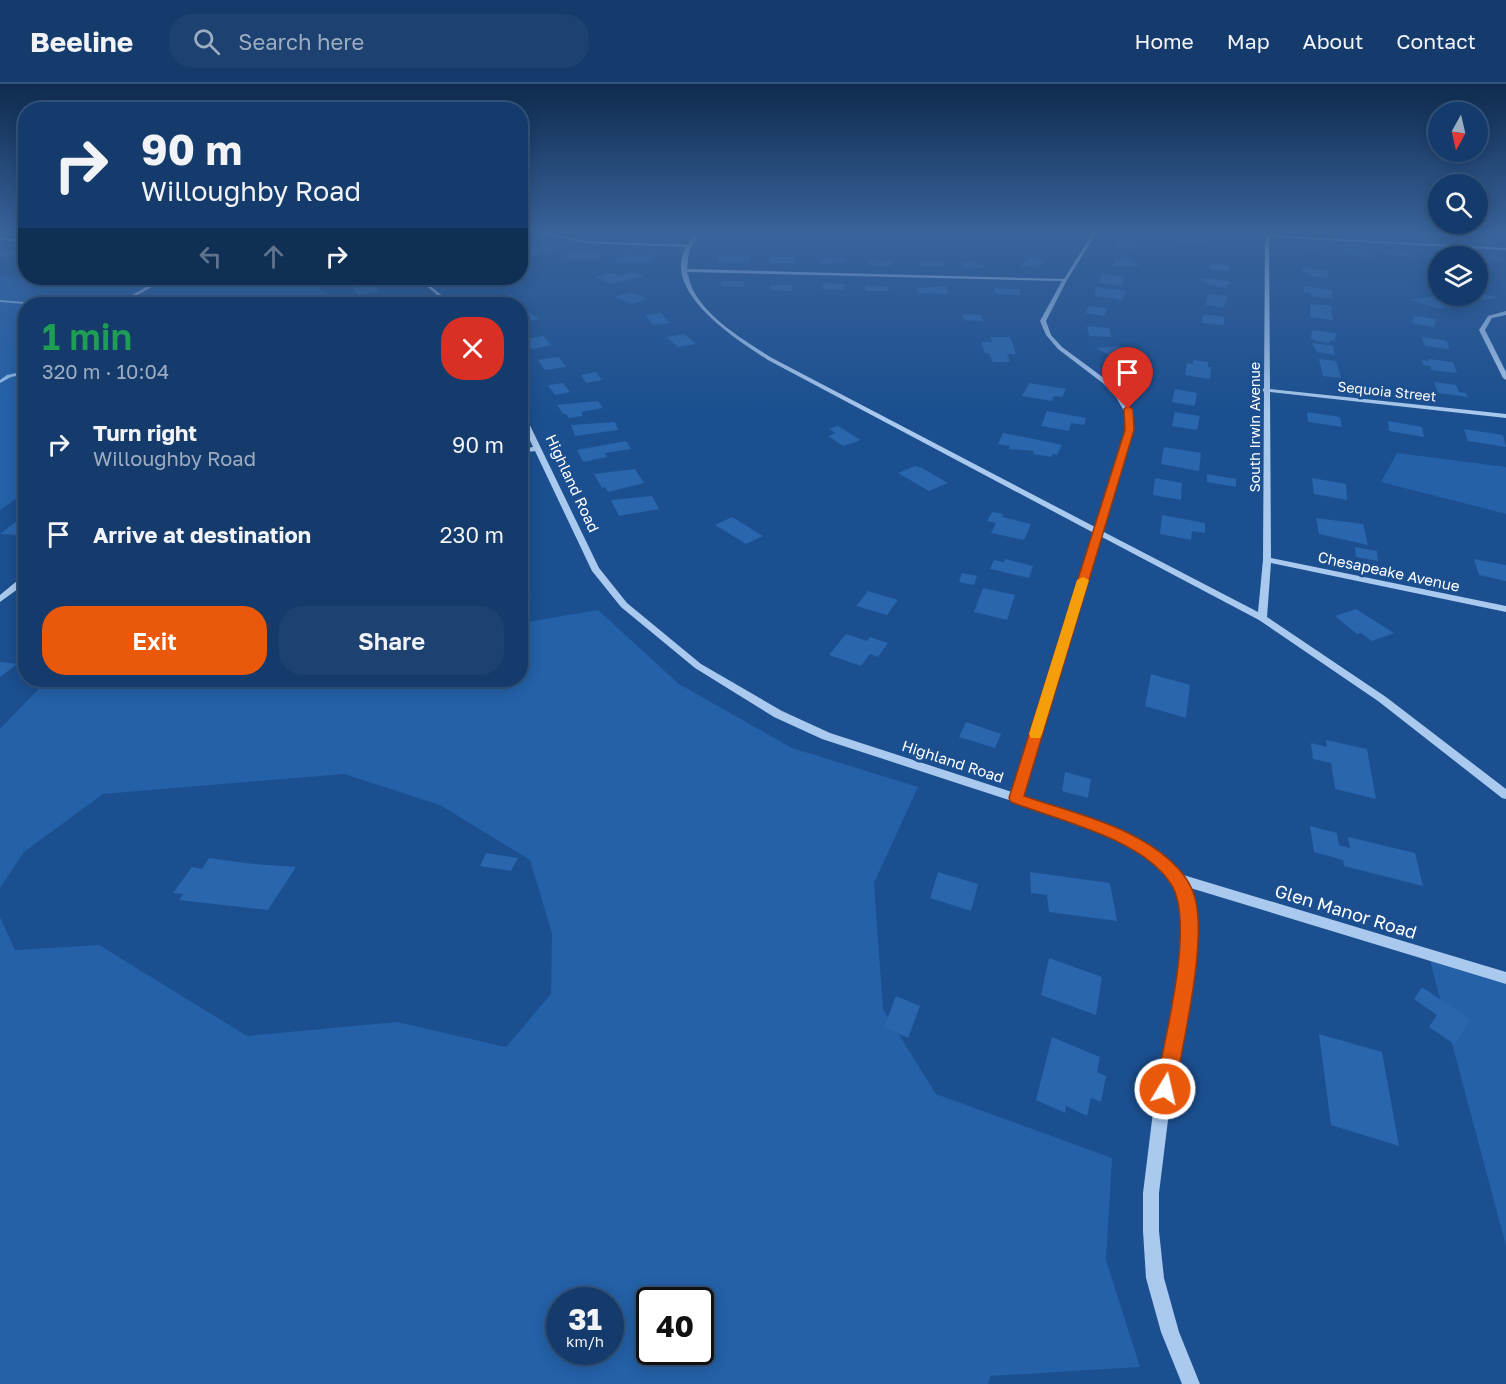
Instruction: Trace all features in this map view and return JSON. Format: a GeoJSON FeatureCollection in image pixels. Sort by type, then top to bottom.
{"type":"FeatureCollection","features":[{"type":"Feature","properties":{"kind":"street"},"geometry":{"type":"LineString","coordinates":[[692,292],[707,312],[770,359],[1262,618],[1382,699],[1506,795]]}},
{"type":"Feature","properties":{"kind":"street"},"geometry":{"type":"LineString","coordinates":[[1016,798],[1130,430],[1131,418],[1123,400],[1062,348],[1044,326],[1043,321],[1059,292]]}},
{"type":"Feature","properties":{"kind":"street","name":"South Irwin Avenue"},"geometry":{"type":"LineString","coordinates":[[1262,618],[1267,560],[1266,292]]}},
{"type":"Feature","properties":{"kind":"street"},"geometry":{"type":"LineString","coordinates":[[1506,313],[1490,317],[1482,330],[1506,378]]}},
{"type":"Feature","properties":{"kind":"street","name":"Sequoia Street"},"geometry":{"type":"LineString","coordinates":[[1265,390],[1506,416]]}},
{"type":"Feature","properties":{"kind":"street","name":"Highland Road"},"geometry":{"type":"LineString","coordinates":[[528,427],[595,569],[632,613],[698,666],[769,709],[826,736],[1016,798],[1122,837],[1149,852],[1176,878],[1187,898],[1190,946],[1161,1112],[1151,1193],[1151,1231],[1155,1278],[1170,1332],[1191,1384]]}},
{"type":"Feature","properties":{"kind":"street"},"geometry":{"type":"LineString","coordinates":[[528,450],[538,448]]}},
{"type":"Feature","properties":{"kind":"street","name":"Chesapeake Avenue"},"geometry":{"type":"LineString","coordinates":[[1267,560],[1506,609]]}},
{"type":"Feature","properties":{"kind":"street"},"geometry":{"type":"LineString","coordinates":[[0,599],[18,584]]}},
{"type":"Feature","properties":{"kind":"street","name":"Glen Manor Road"},"geometry":{"type":"LineString","coordinates":[[1176,878],[1506,978]]}},
{"type":"Feature","properties":{"kind":"shaded area"},"geometry":{"type":"Polygon","coordinates":[[[0,292],[324,292],[329,297],[18,297],[18,498],[0,510],[0,292]]]}},
{"type":"Feature","properties":{"kind":"shaded area"},"geometry":{"type":"Polygon","coordinates":[[[1397,453],[1506,467],[1506,514],[1381,482],[1397,453]]]}},
{"type":"Feature","properties":{"kind":"shaded area"},"geometry":{"type":"Polygon","coordinates":[[[598,610],[679,684],[792,748],[918,787],[874,883],[883,1009],[936,1094],[1112,1158],[1106,1260],[1140,1367],[991,1376],[988,1384],[0,1384],[0,917],[15,950],[99,945],[247,1036],[397,1022],[506,1047],[551,994],[552,934],[530,860],[440,805],[344,774],[103,794],[24,852],[0,888],[0,729],[40,687],[528,687],[528,622],[598,610]]]}},
{"type":"Feature","properties":{"kind":"shaded area"},"geometry":{"type":"Polygon","coordinates":[[[1429,955],[1506,978],[1506,1246],[1435,980],[1429,955]]]}},
{"type":"Feature","properties":{"kind":"building"},"geometry":{"type":"Polygon","coordinates":[[[356,292],[380,292],[358,295],[356,292]]]}},
{"type":"Feature","properties":{"kind":"building"},"geometry":{"type":"Polygon","coordinates":[[[630,292],[648,299],[632,304],[615,297],[630,292]]]}},
{"type":"Feature","properties":{"kind":"building"},"geometry":{"type":"Polygon","coordinates":[[[947,292],[948,294],[918,293],[947,292]]]}},
{"type":"Feature","properties":{"kind":"building"},"geometry":{"type":"Polygon","coordinates":[[[995,292],[1020,292],[1021,295],[995,294],[995,292]]]}},
{"type":"Feature","properties":{"kind":"building"},"geometry":{"type":"Polygon","coordinates":[[[1095,292],[1126,292],[1122,300],[1095,296],[1095,292]]]}},
{"type":"Feature","properties":{"kind":"building"},"geometry":{"type":"Polygon","coordinates":[[[1304,292],[1332,292],[1333,299],[1311,296],[1311,293],[1304,292]]]}},
{"type":"Feature","properties":{"kind":"building"},"geometry":{"type":"Polygon","coordinates":[[[1208,294],[1227,296],[1224,308],[1205,305],[1208,294]]]}},
{"type":"Feature","properties":{"kind":"building"},"geometry":{"type":"Polygon","coordinates":[[[1488,294],[1498,298],[1488,299],[1488,294]]]}},
{"type":"Feature","properties":{"kind":"building"},"geometry":{"type":"Polygon","coordinates":[[[1428,297],[1428,305],[1410,300],[1428,297]]]}},
{"type":"Feature","properties":{"kind":"building"},"geometry":{"type":"Polygon","coordinates":[[[1310,304],[1331,306],[1333,320],[1310,317],[1310,304]]]}},
{"type":"Feature","properties":{"kind":"building"},"geometry":{"type":"Polygon","coordinates":[[[1089,306],[1108,308],[1104,316],[1085,313],[1089,306]]]}},
{"type":"Feature","properties":{"kind":"building"},"geometry":{"type":"Polygon","coordinates":[[[1431,306],[1447,306],[1441,309],[1431,306]]]}},
{"type":"Feature","properties":{"kind":"building"},"geometry":{"type":"Polygon","coordinates":[[[528,312],[533,315],[541,319],[528,321],[528,312]]]}},
{"type":"Feature","properties":{"kind":"building"},"geometry":{"type":"Polygon","coordinates":[[[661,313],[670,323],[653,325],[645,315],[661,313]]]}},
{"type":"Feature","properties":{"kind":"building"},"geometry":{"type":"Polygon","coordinates":[[[962,314],[981,315],[983,321],[964,320],[962,314]]]}},
{"type":"Feature","properties":{"kind":"building"},"geometry":{"type":"Polygon","coordinates":[[[1203,314],[1224,317],[1224,325],[1202,323],[1203,314]]]}},
{"type":"Feature","properties":{"kind":"building"},"geometry":{"type":"Polygon","coordinates":[[[1414,316],[1436,319],[1434,327],[1412,323],[1414,316]]]}},
{"type":"Feature","properties":{"kind":"building"},"geometry":{"type":"Polygon","coordinates":[[[1087,326],[1109,328],[1112,337],[1089,336],[1087,326]]]}},
{"type":"Feature","properties":{"kind":"building"},"geometry":{"type":"Polygon","coordinates":[[[1312,330],[1336,333],[1335,341],[1330,340],[1330,343],[1316,341],[1311,338],[1312,330]]]}},
{"type":"Feature","properties":{"kind":"building"},"geometry":{"type":"Polygon","coordinates":[[[684,334],[696,344],[678,347],[666,337],[684,334]]]}},
{"type":"Feature","properties":{"kind":"building"},"geometry":{"type":"Polygon","coordinates":[[[543,336],[551,345],[532,349],[528,344],[528,339],[543,336]]]}},
{"type":"Feature","properties":{"kind":"building"},"geometry":{"type":"Polygon","coordinates":[[[990,337],[1010,337],[1016,354],[1007,354],[1010,362],[993,362],[989,353],[985,353],[981,342],[992,342],[990,337]]]}},
{"type":"Feature","properties":{"kind":"building"},"geometry":{"type":"Polygon","coordinates":[[[1422,337],[1444,340],[1448,343],[1449,349],[1425,346],[1422,337]]]}},
{"type":"Feature","properties":{"kind":"building"},"geometry":{"type":"Polygon","coordinates":[[[1312,343],[1333,346],[1335,355],[1317,352],[1312,343]]]}},
{"type":"Feature","properties":{"kind":"building"},"geometry":{"type":"Polygon","coordinates":[[[1120,346],[1135,356],[1115,358],[1096,348],[1120,346]]]}},
{"type":"Feature","properties":{"kind":"building"},"geometry":{"type":"Polygon","coordinates":[[[559,357],[566,367],[545,370],[538,360],[559,357]]]}},
{"type":"Feature","properties":{"kind":"building"},"geometry":{"type":"Polygon","coordinates":[[[1319,359],[1336,361],[1341,378],[1323,376],[1319,359]]]}},
{"type":"Feature","properties":{"kind":"building"},"geometry":{"type":"Polygon","coordinates":[[[1429,359],[1453,362],[1457,373],[1431,370],[1430,366],[1423,365],[1421,360],[1429,361],[1429,359]]]}},
{"type":"Feature","properties":{"kind":"building"},"geometry":{"type":"Polygon","coordinates":[[[1193,360],[1208,362],[1208,367],[1211,367],[1210,379],[1185,375],[1187,363],[1193,364],[1193,360]]]}},
{"type":"Feature","properties":{"kind":"building"},"geometry":{"type":"Polygon","coordinates":[[[596,372],[602,380],[586,383],[581,375],[596,372]]]}},
{"type":"Feature","properties":{"kind":"building"},"geometry":{"type":"Polygon","coordinates":[[[1434,382],[1456,385],[1459,392],[1466,393],[1468,397],[1438,393],[1434,382]]]}},
{"type":"Feature","properties":{"kind":"building"},"geometry":{"type":"Polygon","coordinates":[[[563,383],[570,392],[555,395],[548,385],[563,383]]]}},
{"type":"Feature","properties":{"kind":"building"},"geometry":{"type":"Polygon","coordinates":[[[1029,383],[1066,389],[1062,397],[1054,396],[1052,401],[1022,396],[1029,383]]]}},
{"type":"Feature","properties":{"kind":"building"},"geometry":{"type":"Polygon","coordinates":[[[1175,389],[1197,393],[1195,406],[1172,402],[1175,389]]]}},
{"type":"Feature","properties":{"kind":"building"},"geometry":{"type":"Polygon","coordinates":[[[598,401],[603,408],[581,412],[583,416],[569,418],[557,405],[598,401]]]}},
{"type":"Feature","properties":{"kind":"building"},"geometry":{"type":"Polygon","coordinates":[[[1047,411],[1086,418],[1084,425],[1071,423],[1069,431],[1041,426],[1047,411]]]}},
{"type":"Feature","properties":{"kind":"building"},"geometry":{"type":"Polygon","coordinates":[[[1175,412],[1200,416],[1197,430],[1172,426],[1175,412]]]}},
{"type":"Feature","properties":{"kind":"building"},"geometry":{"type":"Polygon","coordinates":[[[1307,412],[1340,417],[1342,427],[1308,422],[1307,412]]]}},
{"type":"Feature","properties":{"kind":"building"},"geometry":{"type":"Polygon","coordinates":[[[1388,421],[1422,427],[1424,437],[1389,431],[1388,421]]]}},
{"type":"Feature","properties":{"kind":"building"},"geometry":{"type":"Polygon","coordinates":[[[615,422],[618,430],[575,436],[571,425],[615,422]]]}},
{"type":"Feature","properties":{"kind":"building"},"geometry":{"type":"Polygon","coordinates":[[[838,426],[861,440],[843,446],[828,436],[836,433],[829,429],[838,426]]]}},
{"type":"Feature","properties":{"kind":"building"},"geometry":{"type":"Polygon","coordinates":[[[1464,429],[1503,435],[1506,447],[1468,441],[1464,429]]]}},
{"type":"Feature","properties":{"kind":"building"},"geometry":{"type":"Polygon","coordinates":[[[1003,433],[1062,445],[1057,455],[1053,454],[1052,457],[1033,454],[1034,451],[1009,449],[1010,446],[998,444],[1003,433]]]}},
{"type":"Feature","properties":{"kind":"building"},"geometry":{"type":"Polygon","coordinates":[[[626,441],[631,449],[605,453],[607,457],[583,462],[577,450],[626,441]]]}},
{"type":"Feature","properties":{"kind":"building"},"geometry":{"type":"Polygon","coordinates":[[[1164,447],[1201,453],[1199,471],[1161,464],[1164,447]]]}},
{"type":"Feature","properties":{"kind":"building"},"geometry":{"type":"Polygon","coordinates":[[[915,466],[948,483],[929,491],[898,473],[915,466]]]}},
{"type":"Feature","properties":{"kind":"building"},"geometry":{"type":"Polygon","coordinates":[[[635,469],[644,483],[608,492],[605,487],[602,488],[594,474],[635,469]]]}},
{"type":"Feature","properties":{"kind":"building"},"geometry":{"type":"Polygon","coordinates":[[[1207,474],[1236,479],[1236,487],[1207,482],[1207,474]]]}},
{"type":"Feature","properties":{"kind":"building"},"geometry":{"type":"Polygon","coordinates":[[[1155,478],[1182,483],[1181,500],[1153,495],[1155,478]]]}},
{"type":"Feature","properties":{"kind":"building"},"geometry":{"type":"Polygon","coordinates":[[[1312,478],[1346,484],[1347,500],[1314,494],[1312,478]]]}},
{"type":"Feature","properties":{"kind":"building"},"geometry":{"type":"Polygon","coordinates":[[[652,496],[659,509],[619,516],[611,500],[652,496]]]}},
{"type":"Feature","properties":{"kind":"building"},"geometry":{"type":"Polygon","coordinates":[[[992,512],[1003,514],[1002,517],[1031,524],[1024,540],[991,533],[996,523],[987,521],[992,512]]]}},
{"type":"Feature","properties":{"kind":"building"},"geometry":{"type":"Polygon","coordinates":[[[1162,515],[1205,523],[1205,533],[1192,531],[1191,540],[1160,534],[1162,515]]]}},
{"type":"Feature","properties":{"kind":"building"},"geometry":{"type":"Polygon","coordinates":[[[732,517],[763,536],[746,544],[715,525],[732,517]]]}},
{"type":"Feature","properties":{"kind":"building"},"geometry":{"type":"Polygon","coordinates":[[[1316,518],[1363,524],[1368,545],[1319,534],[1316,518]]]}},
{"type":"Feature","properties":{"kind":"building"},"geometry":{"type":"Polygon","coordinates":[[[18,520],[18,535],[0,534],[18,520]]]}},
{"type":"Feature","properties":{"kind":"building"},"geometry":{"type":"Polygon","coordinates":[[[1355,547],[1377,551],[1378,561],[1356,557],[1355,547]]]}},
{"type":"Feature","properties":{"kind":"building"},"geometry":{"type":"Polygon","coordinates":[[[1005,559],[1033,566],[1029,578],[990,569],[994,560],[1004,562],[1005,559]]]}},
{"type":"Feature","properties":{"kind":"building"},"geometry":{"type":"Polygon","coordinates":[[[1474,559],[1506,565],[1506,581],[1479,575],[1474,559]]]}},
{"type":"Feature","properties":{"kind":"building"},"geometry":{"type":"Polygon","coordinates":[[[962,573],[977,576],[974,585],[959,582],[962,573]]]}},
{"type":"Feature","properties":{"kind":"building"},"geometry":{"type":"Polygon","coordinates":[[[983,588],[1015,595],[1007,620],[974,612],[983,588]]]}},
{"type":"Feature","properties":{"kind":"building"},"geometry":{"type":"Polygon","coordinates":[[[868,591],[898,600],[887,615],[856,606],[868,591]]]}},
{"type":"Feature","properties":{"kind":"building"},"geometry":{"type":"Polygon","coordinates":[[[1356,609],[1394,633],[1372,641],[1361,633],[1357,634],[1335,616],[1356,609]]]}},
{"type":"Feature","properties":{"kind":"building"},"geometry":{"type":"Polygon","coordinates":[[[846,634],[867,641],[870,637],[888,643],[878,657],[870,654],[861,666],[829,655],[846,634]]]}},
{"type":"Feature","properties":{"kind":"building"},"geometry":{"type":"Polygon","coordinates":[[[0,662],[17,664],[0,677],[0,662]]]}},
{"type":"Feature","properties":{"kind":"building"},"geometry":{"type":"Polygon","coordinates":[[[1151,674],[1190,685],[1186,718],[1145,706],[1151,674]]]}},
{"type":"Feature","properties":{"kind":"building"},"geometry":{"type":"Polygon","coordinates":[[[966,722],[1001,734],[995,748],[959,737],[966,722]]]}},
{"type":"Feature","properties":{"kind":"building"},"geometry":{"type":"Polygon","coordinates":[[[1326,740],[1367,749],[1376,799],[1335,789],[1331,763],[1313,759],[1311,743],[1327,747],[1326,740]]]}},
{"type":"Feature","properties":{"kind":"building"},"geometry":{"type":"Polygon","coordinates":[[[1065,772],[1091,779],[1088,798],[1062,791],[1065,772]]]}},
{"type":"Feature","properties":{"kind":"building"},"geometry":{"type":"Polygon","coordinates":[[[1310,826],[1337,833],[1339,845],[1350,848],[1348,837],[1415,853],[1423,886],[1344,866],[1343,860],[1314,852],[1310,826]]]}},
{"type":"Feature","properties":{"kind":"building"},"geometry":{"type":"Polygon","coordinates":[[[486,853],[518,858],[511,871],[480,866],[486,853]]]}},
{"type":"Feature","properties":{"kind":"building"},"geometry":{"type":"Polygon","coordinates":[[[209,858],[296,867],[268,910],[179,900],[183,894],[173,893],[192,867],[202,869],[209,858]]]}},
{"type":"Feature","properties":{"kind":"building"},"geometry":{"type":"Polygon","coordinates":[[[938,872],[978,884],[971,911],[930,898],[938,872]]]}},
{"type":"Feature","properties":{"kind":"building"},"geometry":{"type":"Polygon","coordinates":[[[1030,872],[1110,883],[1117,921],[1049,912],[1047,895],[1031,893],[1030,872]]]}},
{"type":"Feature","properties":{"kind":"building"},"geometry":{"type":"Polygon","coordinates":[[[1049,958],[1102,977],[1096,1015],[1041,995],[1049,958]]]}},
{"type":"Feature","properties":{"kind":"building"},"geometry":{"type":"Polygon","coordinates":[[[1422,987],[1471,1020],[1454,1044],[1429,1027],[1437,1015],[1414,999],[1422,987]]]}},
{"type":"Feature","properties":{"kind":"building"},"geometry":{"type":"Polygon","coordinates":[[[896,996],[920,1006],[908,1038],[884,1027],[896,996]]]}},
{"type":"Feature","properties":{"kind":"building"},"geometry":{"type":"Polygon","coordinates":[[[1319,1034],[1382,1052],[1399,1146],[1331,1125],[1319,1034]]]}},
{"type":"Feature","properties":{"kind":"building"},"geometry":{"type":"Polygon","coordinates":[[[1052,1037],[1100,1057],[1097,1072],[1106,1076],[1101,1102],[1091,1098],[1087,1116],[1066,1106],[1065,1113],[1036,1100],[1052,1037]]]}},
{"type":"Feature","properties":{"kind":"waterway"},"geometry":{"type":"LineString","coordinates":[[132,297],[141,292]]}},
{"type":"Feature","properties":{"kind":"waterway"},"geometry":{"type":"LineString","coordinates":[[0,301],[18,302]]}},
{"type":"Feature","properties":{"kind":"waterway"},"geometry":{"type":"LineString","coordinates":[[0,382],[18,374]]}},
{"type":"Feature","properties":{"kind":"slow traffic"},"geometry":{"type":"LineString","coordinates":[[1036,734],[1083,580]]}},
{"type":"Feature","properties":{"kind":"route"},"geometry":{"type":"LineString","coordinates":[[1128,409],[1131,418],[1130,430],[1016,798],[1122,837],[1142,848],[1162,862],[1176,878],[1187,898],[1190,946],[1165,1089]]}}]}
